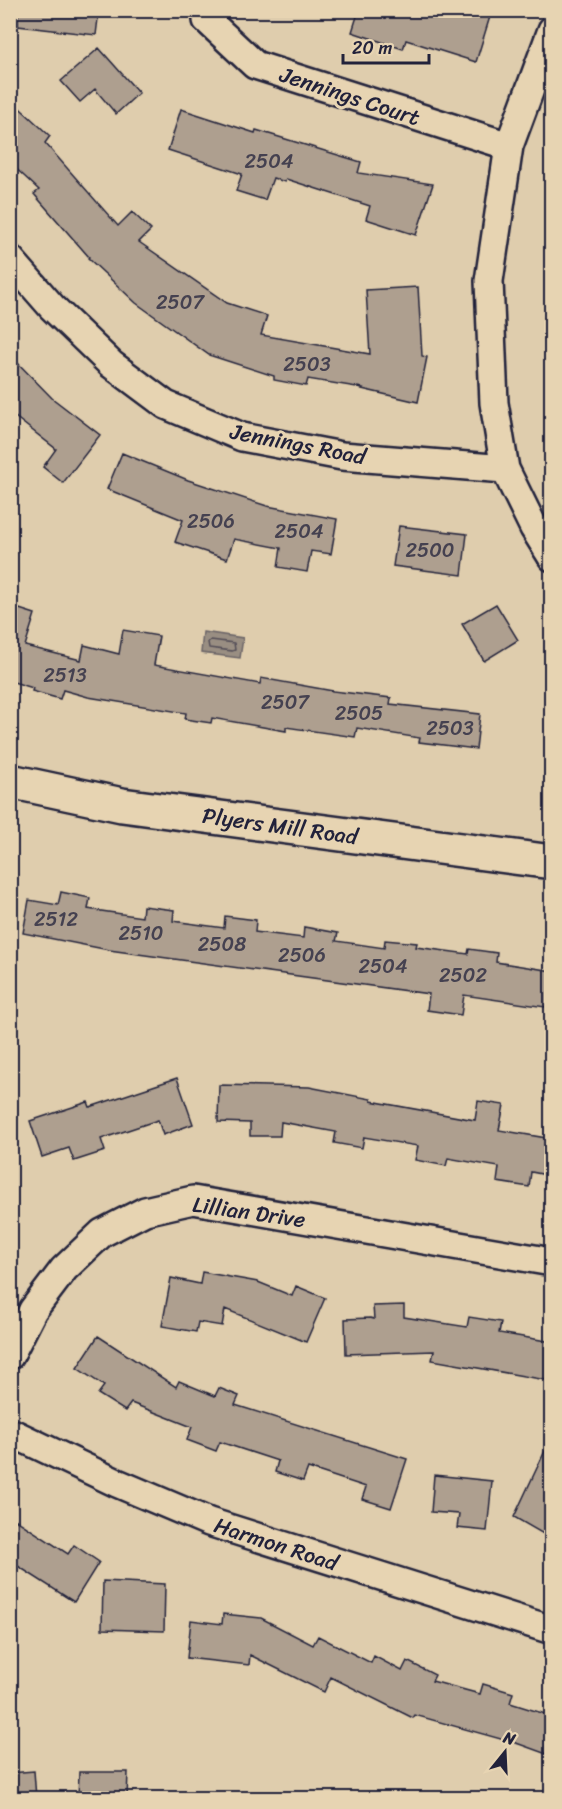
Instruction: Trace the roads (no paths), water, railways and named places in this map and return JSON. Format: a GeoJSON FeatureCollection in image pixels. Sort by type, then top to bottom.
{"type":"FeatureCollection","features":[{"type":"Feature","properties":{"kind":"street","name":"Jennings Court"},"geometry":{"type":"LineString","coordinates":[[207,20],[255,65],[509,146]]}},
{"type":"Feature","properties":{"kind":"street"},"geometry":{"type":"LineString","coordinates":[[552,30],[509,146],[489,281],[494,403],[505,469],[534,528],[552,557]]}},
{"type":"Feature","properties":{"kind":"street","name":"Jennings Road"},"geometry":{"type":"LineString","coordinates":[[10,259],[52,307],[111,364],[166,405],[177,410],[242,437],[342,456],[505,469]]}},
{"type":"Feature","properties":{"kind":"street","name":"Plyers Mill Road"},"geometry":{"type":"LineString","coordinates":[[10,781],[122,805],[552,862]]}},
{"type":"Feature","properties":{"kind":"street","name":"Lillian Drive"},"geometry":{"type":"LineString","coordinates":[[10,1355],[33,1310],[64,1269],[102,1233],[145,1211],[193,1200],[552,1262]]}},
{"type":"Feature","properties":{"kind":"street","name":"Harmon Road"},"geometry":{"type":"LineString","coordinates":[[10,1432],[117,1484],[209,1522],[552,1630]]}},
{"type":"Feature","properties":{"kind":"water"},"geometry":{"type":"Polygon","coordinates":[[[203,632],[243,638],[240,658],[201,653],[203,632]]]}}]}
